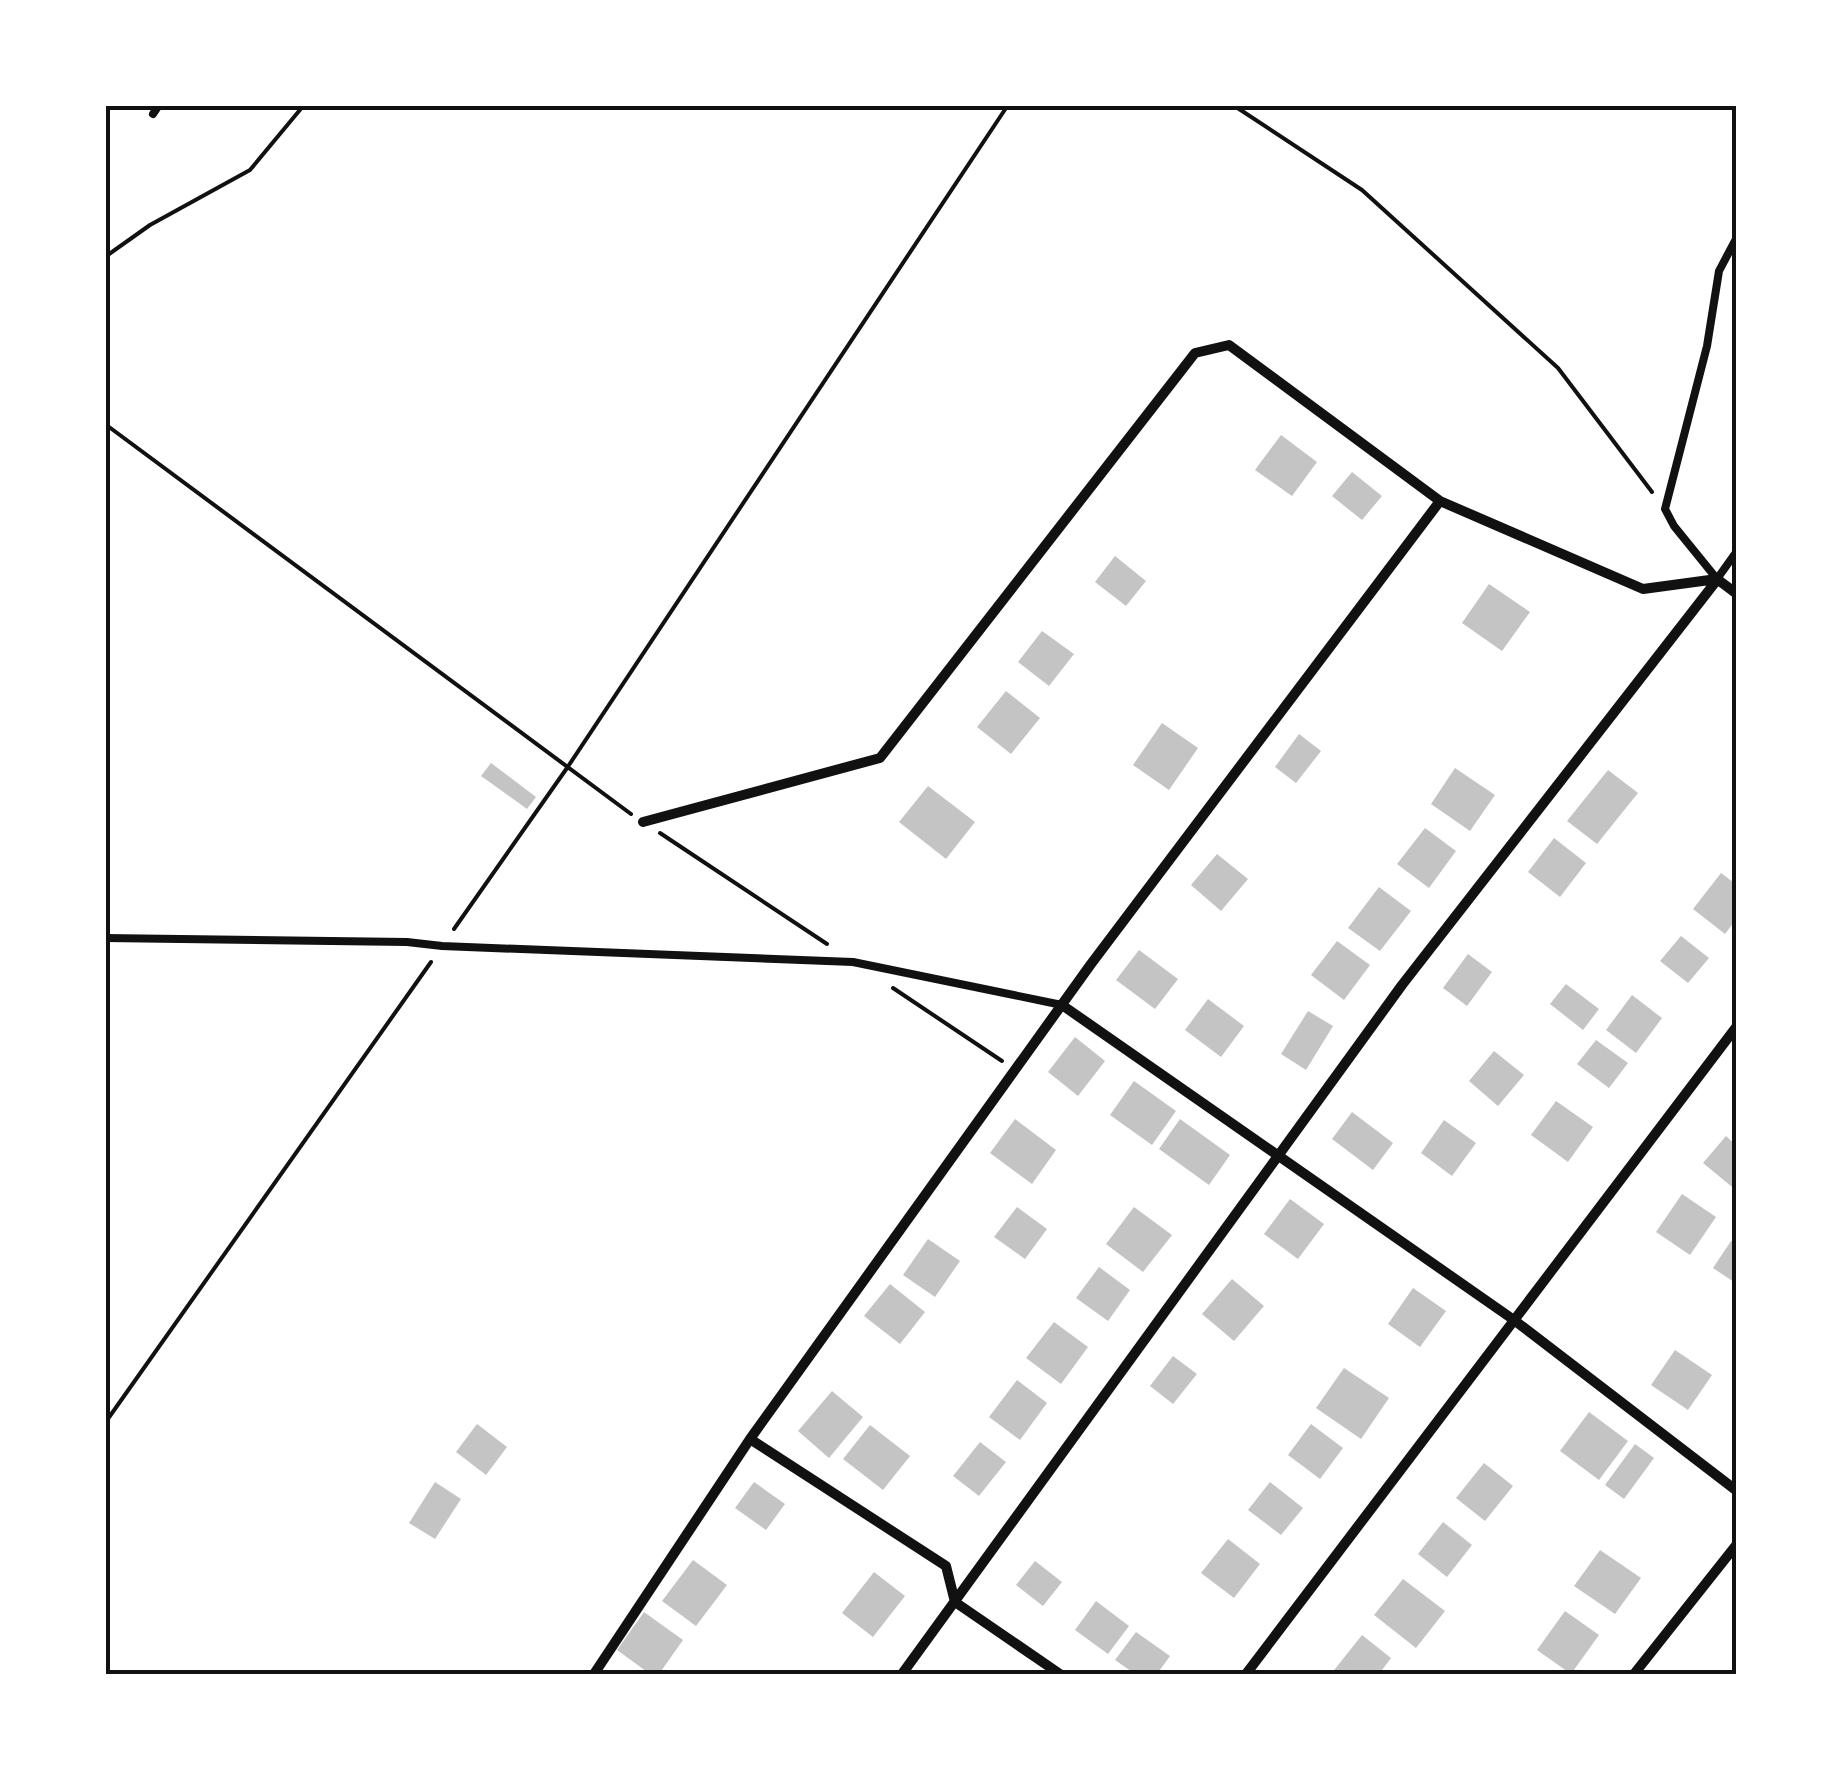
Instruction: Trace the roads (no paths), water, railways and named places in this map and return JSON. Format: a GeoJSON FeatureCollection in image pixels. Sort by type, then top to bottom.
{"type":"FeatureCollection","features":[{"type":"Feature","properties":{"kind":"street"},"geometry":{"type":"LineString","coordinates":[[643,822],[880,758],[1195,352],[1229,345],[1440,500],[1643,589],[1717,579],[1737,594]]}},
{"type":"Feature","properties":{"kind":"street"},"geometry":{"type":"LineString","coordinates":[[594,1674],[750,1440],[1062,1004],[1440,500]]}},
{"type":"Feature","properties":{"kind":"street"},"geometry":{"type":"LineString","coordinates":[[902,1674],[1402,985],[1717,579]]}},
{"type":"Feature","properties":{"kind":"street"},"geometry":{"type":"LineString","coordinates":[[1062,1004],[1514,1320],[1737,1492]]}},
{"type":"Feature","properties":{"kind":"street"},"geometry":{"type":"LineString","coordinates":[[1246,1674],[1737,1026]]}},
{"type":"Feature","properties":{"kind":"street"},"geometry":{"type":"LineString","coordinates":[[750,1440],[946,1566],[955,1602],[1060,1674]]}},
{"type":"Feature","properties":{"kind":"street"},"geometry":{"type":"LineString","coordinates":[[1634,1674],[1737,1544]]}},
{"type":"Feature","properties":{"kind":"lane"},"geometry":{"type":"LineString","coordinates":[[153,114],[159,105]]}},
{"type":"Feature","properties":{"kind":"lane"},"geometry":{"type":"LineString","coordinates":[[1737,237],[1720,270],[1708,346],[1665,509],[1717,579],[1737,551]]}},
{"type":"Feature","properties":{"kind":"lane"},"geometry":{"type":"LineString","coordinates":[[105,938],[407,942],[854,962],[1062,1004]]}}]}
